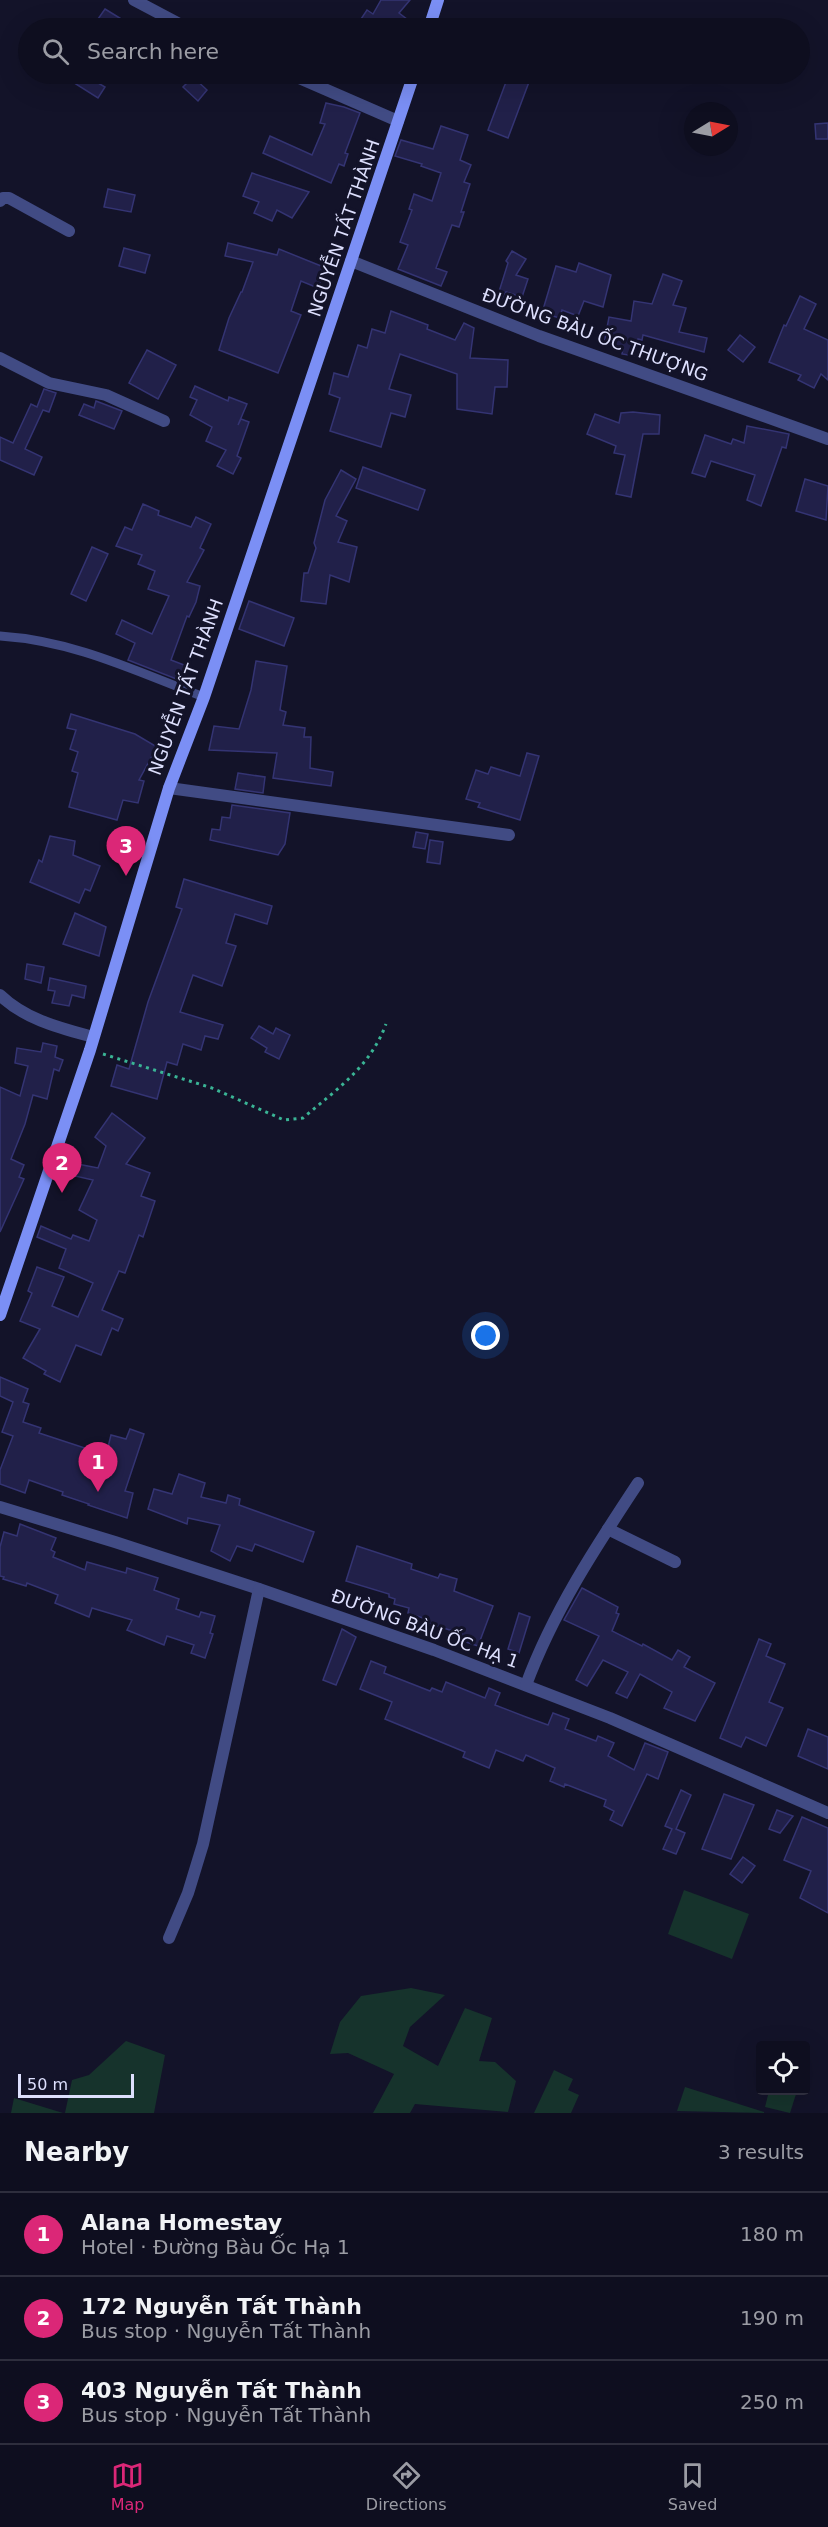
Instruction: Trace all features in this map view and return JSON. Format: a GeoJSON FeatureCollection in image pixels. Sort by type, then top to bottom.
{"type":"FeatureCollection","features":[{"type":"Feature","properties":{"kind":"main road"},"geometry":{"type":"LineString","coordinates":[[432,18],[438,0]]}},
{"type":"Feature","properties":{"kind":"main road","name":"NGUYỄN TẤT THÀNH"},"geometry":{"type":"LineString","coordinates":[[0,1316],[90,1050],[169,788],[204,697],[411,84]]}},
{"type":"Feature","properties":{"kind":"street"},"geometry":{"type":"LineString","coordinates":[[134,0],[168,18]]}},
{"type":"Feature","properties":{"kind":"street"},"geometry":{"type":"LineString","coordinates":[[313,84],[398,121]]}},
{"type":"Feature","properties":{"kind":"street"},"geometry":{"type":"LineString","coordinates":[[0,201],[3,198],[9,198],[69,231]]}},
{"type":"Feature","properties":{"kind":"street","name":"ĐƯỜNG BÀU ỐC THƯỢNG"},"geometry":{"type":"LineString","coordinates":[[351,261],[540,336],[828,439]]}},
{"type":"Feature","properties":{"kind":"street"},"geometry":{"type":"LineString","coordinates":[[0,358],[49,382],[106,395],[164,421]]}},
{"type":"Feature","properties":{"kind":"street"},"geometry":{"type":"LineString","coordinates":[[169,788],[509,835]]}},
{"type":"Feature","properties":{"kind":"street"},"geometry":{"type":"LineString","coordinates":[[0,995],[20,1011],[38,1020],[93,1037]]}},
{"type":"Feature","properties":{"kind":"street"},"geometry":{"type":"LineString","coordinates":[[526,1685],[540,1648],[558,1611],[638,1483]]}},
{"type":"Feature","properties":{"kind":"street","name":"ĐƯỜNG BÀU ỐC HẠ 1"},"geometry":{"type":"LineString","coordinates":[[0,1507],[259,1589],[424,1646],[610,1718],[828,1813]]}},
{"type":"Feature","properties":{"kind":"street"},"geometry":{"type":"LineString","coordinates":[[608,1529],[675,1562]]}},
{"type":"Feature","properties":{"kind":"street"},"geometry":{"type":"LineString","coordinates":[[170,1938],[188,1893],[203,1844],[259,1589]]}},
{"type":"Feature","properties":{"kind":"lane"},"geometry":{"type":"LineString","coordinates":[[0,636],[58,643],[204,697]]}},
{"type":"Feature","properties":{"kind":"path"},"geometry":{"type":"LineString","coordinates":[[90,1050],[212,1088],[284,1120],[297,1120],[303,1118],[362,1066],[376,1049],[386,1024]]}},
{"type":"Feature","properties":{"kind":"green space"},"geometry":{"type":"Polygon","coordinates":[[[684,1890],[749,1914],[732,1959],[668,1934],[684,1890]]]}},
{"type":"Feature","properties":{"kind":"green space"},"geometry":{"type":"Polygon","coordinates":[[[411,1988],[445,1995],[410,2027],[403,2046],[438,2066],[465,2008],[492,2018],[479,2061],[495,2062],[516,2081],[508,2112],[415,2104],[410,2113],[373,2113],[394,2074],[348,2053],[330,2054],[340,2022],[361,1996],[411,1988]]]}},
{"type":"Feature","properties":{"kind":"green space"},"geometry":{"type":"Polygon","coordinates":[[[126,2041],[165,2055],[154,2113],[65,2113],[72,2080],[89,2075],[126,2041]]]}},
{"type":"Feature","properties":{"kind":"green space"},"geometry":{"type":"Polygon","coordinates":[[[554,2070],[573,2079],[568,2090],[579,2095],[571,2113],[534,2113],[554,2070]]]}},
{"type":"Feature","properties":{"kind":"green space"},"geometry":{"type":"Polygon","coordinates":[[[685,2087],[764,2112],[764,2113],[677,2111],[685,2087]]]}},
{"type":"Feature","properties":{"kind":"green space"},"geometry":{"type":"Polygon","coordinates":[[[768,2095],[796,2095],[790,2113],[765,2107],[768,2095]]]}},
{"type":"Feature","properties":{"kind":"green space"},"geometry":{"type":"Polygon","coordinates":[[[14,2098],[63,2113],[11,2113],[14,2098]]]}},
{"type":"Feature","properties":{"kind":"building"},"geometry":{"type":"Polygon","coordinates":[[[381,0],[410,0],[399,13],[405,18],[362,18],[367,10],[373,14],[381,0]]]}},
{"type":"Feature","properties":{"kind":"building"},"geometry":{"type":"Polygon","coordinates":[[[105,9],[120,18],[99,18],[105,9]]]}},
{"type":"Feature","properties":{"kind":"building"},"geometry":{"type":"Polygon","coordinates":[[[76,84],[100,84],[105,87],[98,98],[76,84]]]}},
{"type":"Feature","properties":{"kind":"building"},"geometry":{"type":"Polygon","coordinates":[[[186,84],[201,84],[207,90],[198,101],[183,87],[186,84]]]}},
{"type":"Feature","properties":{"kind":"building"},"geometry":{"type":"Polygon","coordinates":[[[505,84],[528,84],[508,138],[488,130],[505,84]]]}},
{"type":"Feature","properties":{"kind":"building"},"geometry":{"type":"Polygon","coordinates":[[[326,103],[360,113],[345,153],[348,154],[344,166],[339,164],[331,183],[263,153],[270,136],[312,155],[325,124],[320,123],[326,103]]]}},
{"type":"Feature","properties":{"kind":"building"},"geometry":{"type":"Polygon","coordinates":[[[828,123],[828,139],[816,139],[815,124],[828,123]]]}},
{"type":"Feature","properties":{"kind":"building"},"geometry":{"type":"Polygon","coordinates":[[[441,126],[468,135],[460,160],[471,165],[464,182],[470,184],[459,227],[452,225],[436,268],[447,272],[441,286],[398,269],[408,245],[400,242],[412,210],[409,209],[414,194],[432,201],[441,173],[421,166],[422,164],[395,156],[401,140],[433,149],[441,126]]]}},
{"type":"Feature","properties":{"kind":"building"},"geometry":{"type":"Polygon","coordinates":[[[252,173],[309,192],[292,218],[277,210],[272,221],[254,213],[259,202],[243,196],[252,173]]]}},
{"type":"Feature","properties":{"kind":"building"},"geometry":{"type":"Polygon","coordinates":[[[108,189],[135,195],[131,212],[104,207],[108,189]]]}},
{"type":"Feature","properties":{"kind":"building"},"geometry":{"type":"Polygon","coordinates":[[[228,243],[277,255],[279,249],[326,268],[318,288],[301,281],[291,311],[301,315],[278,373],[219,350],[229,318],[253,262],[225,256],[228,243]]]}},
{"type":"Feature","properties":{"kind":"building"},"geometry":{"type":"Polygon","coordinates":[[[124,248],[150,255],[145,273],[119,266],[124,248]]]}},
{"type":"Feature","properties":{"kind":"building"},"geometry":{"type":"Polygon","coordinates":[[[512,251],[526,259],[516,275],[528,279],[522,297],[506,292],[501,300],[497,298],[508,263],[506,261],[512,251]]]}},
{"type":"Feature","properties":{"kind":"building"},"geometry":{"type":"Polygon","coordinates":[[[579,263],[611,275],[603,307],[584,301],[578,316],[562,310],[560,318],[542,313],[556,266],[576,272],[579,263]]]}},
{"type":"Feature","properties":{"kind":"building"},"geometry":{"type":"Polygon","coordinates":[[[663,274],[682,281],[673,305],[686,308],[679,332],[707,338],[704,352],[643,335],[642,340],[638,339],[634,356],[622,354],[623,348],[604,344],[609,317],[631,321],[634,301],[652,304],[663,274]]]}},
{"type":"Feature","properties":{"kind":"building"},"geometry":{"type":"Polygon","coordinates":[[[800,296],[816,304],[804,329],[828,340],[828,380],[821,374],[814,388],[798,380],[801,375],[769,362],[784,325],[786,326],[800,296]]]}},
{"type":"Feature","properties":{"kind":"building"},"geometry":{"type":"Polygon","coordinates":[[[391,311],[428,325],[427,329],[455,340],[464,323],[474,328],[470,358],[508,360],[507,387],[495,387],[492,414],[457,409],[457,374],[400,354],[389,389],[411,395],[405,417],[391,413],[381,447],[330,431],[340,398],[329,394],[334,373],[348,377],[358,345],[367,348],[372,329],[385,333],[391,311]]]}},
{"type":"Feature","properties":{"kind":"building"},"geometry":{"type":"Polygon","coordinates":[[[740,335],[755,347],[743,362],[728,350],[740,335]]]}},
{"type":"Feature","properties":{"kind":"building"},"geometry":{"type":"Polygon","coordinates":[[[147,350],[176,365],[158,399],[129,383],[147,350]]]}},
{"type":"Feature","properties":{"kind":"building"},"geometry":{"type":"Polygon","coordinates":[[[195,386],[228,401],[229,397],[247,404],[238,425],[241,419],[249,422],[237,456],[241,458],[233,474],[217,466],[226,450],[206,441],[212,427],[190,415],[197,400],[190,397],[195,386]]]}},
{"type":"Feature","properties":{"kind":"building"},"geometry":{"type":"Polygon","coordinates":[[[44,389],[56,393],[49,412],[43,410],[25,449],[42,457],[34,475],[0,460],[0,437],[13,443],[31,404],[37,407],[44,389]]]}},
{"type":"Feature","properties":{"kind":"building"},"geometry":{"type":"Polygon","coordinates":[[[96,401],[122,411],[114,429],[79,415],[84,404],[94,408],[96,401]]]}},
{"type":"Feature","properties":{"kind":"building"},"geometry":{"type":"Polygon","coordinates":[[[621,413],[660,415],[659,434],[643,434],[631,497],[616,494],[625,455],[614,453],[616,446],[587,434],[595,414],[619,423],[621,413]]]}},
{"type":"Feature","properties":{"kind":"building"},"geometry":{"type":"Polygon","coordinates":[[[747,426],[789,434],[786,448],[782,447],[761,506],[747,500],[755,475],[711,461],[705,477],[692,473],[705,435],[731,444],[733,439],[744,443],[747,426]]]}},
{"type":"Feature","properties":{"kind":"building"},"geometry":{"type":"Polygon","coordinates":[[[363,467],[425,490],[418,510],[356,488],[363,467]]]}},
{"type":"Feature","properties":{"kind":"building"},"geometry":{"type":"Polygon","coordinates":[[[341,470],[356,479],[336,516],[347,521],[338,542],[357,547],[349,582],[330,575],[326,604],[301,601],[304,573],[308,573],[316,548],[314,543],[325,500],[341,470]]]}},
{"type":"Feature","properties":{"kind":"building"},"geometry":{"type":"Polygon","coordinates":[[[805,479],[828,486],[826,520],[796,511],[805,479]]]}},
{"type":"Feature","properties":{"kind":"building"},"geometry":{"type":"Polygon","coordinates":[[[143,504],[159,511],[158,515],[191,527],[196,517],[211,524],[200,548],[204,550],[187,582],[200,586],[196,602],[189,617],[187,616],[171,660],[184,665],[179,680],[128,660],[135,643],[116,634],[122,620],[152,634],[169,596],[148,589],[155,571],[138,564],[142,555],[116,546],[125,527],[132,530],[143,504]]]}},
{"type":"Feature","properties":{"kind":"building"},"geometry":{"type":"Polygon","coordinates":[[[92,547],[108,554],[86,601],[71,594],[92,547]]]}},
{"type":"Feature","properties":{"kind":"building"},"geometry":{"type":"Polygon","coordinates":[[[249,601],[294,618],[284,646],[239,629],[249,601]]]}},
{"type":"Feature","properties":{"kind":"building"},"geometry":{"type":"Polygon","coordinates":[[[256,661],[287,666],[280,710],[286,712],[283,725],[305,728],[304,737],[311,737],[310,768],[333,772],[331,786],[273,778],[277,753],[209,750],[214,726],[239,729],[251,690],[256,661]]]}},
{"type":"Feature","properties":{"kind":"building"},"geometry":{"type":"Polygon","coordinates":[[[71,714],[135,734],[157,747],[139,780],[144,781],[138,803],[123,800],[117,820],[69,807],[78,773],[72,771],[78,752],[70,749],[76,730],[67,728],[71,714]]]}},
{"type":"Feature","properties":{"kind":"building"},"geometry":{"type":"Polygon","coordinates":[[[527,753],[539,756],[520,820],[478,807],[480,803],[466,799],[476,770],[488,774],[491,767],[520,776],[527,753]]]}},
{"type":"Feature","properties":{"kind":"building"},"geometry":{"type":"Polygon","coordinates":[[[238,773],[265,777],[263,793],[235,789],[238,773]]]}},
{"type":"Feature","properties":{"kind":"building"},"geometry":{"type":"Polygon","coordinates":[[[232,805],[290,813],[285,844],[278,855],[210,840],[212,829],[220,830],[222,817],[230,818],[232,805]]]}},
{"type":"Feature","properties":{"kind":"building"},"geometry":{"type":"Polygon","coordinates":[[[416,832],[428,834],[425,849],[413,847],[416,832]]]}},
{"type":"Feature","properties":{"kind":"building"},"geometry":{"type":"Polygon","coordinates":[[[50,836],[75,841],[73,855],[100,866],[90,891],[85,889],[79,903],[30,882],[39,860],[42,862],[50,836]]]}},
{"type":"Feature","properties":{"kind":"building"},"geometry":{"type":"Polygon","coordinates":[[[430,840],[443,842],[440,864],[427,862],[430,840]]]}},
{"type":"Feature","properties":{"kind":"building"},"geometry":{"type":"Polygon","coordinates":[[[184,879],[272,906],[267,924],[235,914],[226,943],[236,946],[222,986],[193,975],[180,1012],[223,1025],[218,1039],[205,1036],[201,1050],[183,1044],[177,1065],[167,1062],[157,1099],[111,1086],[117,1065],[129,1069],[148,1002],[182,909],[176,907],[184,879]]]}},
{"type":"Feature","properties":{"kind":"building"},"geometry":{"type":"Polygon","coordinates":[[[75,913],[106,927],[99,956],[63,944],[75,913]]]}},
{"type":"Feature","properties":{"kind":"building"},"geometry":{"type":"Polygon","coordinates":[[[27,964],[44,967],[41,983],[25,979],[27,964]]]}},
{"type":"Feature","properties":{"kind":"building"},"geometry":{"type":"Polygon","coordinates":[[[50,978],[86,986],[84,998],[72,995],[69,1006],[52,1003],[55,991],[48,990],[50,978]]]}},
{"type":"Feature","properties":{"kind":"building"},"geometry":{"type":"Polygon","coordinates":[[[259,1026],[273,1034],[276,1028],[290,1035],[279,1059],[265,1052],[267,1048],[251,1038],[259,1026]]]}},
{"type":"Feature","properties":{"kind":"building"},"geometry":{"type":"Polygon","coordinates":[[[43,1043],[57,1046],[55,1057],[63,1060],[59,1071],[54,1069],[47,1099],[33,1095],[25,1124],[11,1159],[24,1165],[19,1177],[24,1179],[0,1232],[0,1087],[20,1096],[28,1066],[15,1063],[17,1048],[41,1052],[43,1043]]]}},
{"type":"Feature","properties":{"kind":"building"},"geometry":{"type":"Polygon","coordinates":[[[112,1113],[145,1138],[126,1164],[150,1173],[141,1196],[155,1201],[143,1237],[139,1235],[125,1273],[119,1271],[102,1310],[123,1319],[118,1331],[112,1328],[101,1355],[76,1345],[60,1382],[44,1374],[46,1371],[23,1358],[40,1329],[20,1321],[32,1293],[28,1291],[37,1267],[64,1277],[52,1306],[78,1317],[93,1283],[59,1268],[66,1249],[37,1237],[41,1226],[71,1239],[73,1235],[89,1241],[97,1220],[79,1210],[93,1180],[75,1176],[77,1164],[98,1168],[106,1146],[95,1137],[112,1113]]]}},
{"type":"Feature","properties":{"kind":"building"},"geometry":{"type":"Polygon","coordinates":[[[0,1377],[28,1389],[23,1402],[29,1404],[23,1422],[41,1428],[39,1433],[106,1455],[111,1435],[126,1439],[130,1429],[144,1434],[125,1491],[133,1493],[127,1518],[62,1495],[63,1492],[29,1480],[25,1493],[0,1484],[0,1470],[13,1436],[2,1432],[13,1402],[0,1396],[0,1377]]]}},
{"type":"Feature","properties":{"kind":"building"},"geometry":{"type":"Polygon","coordinates":[[[179,1474],[205,1483],[201,1497],[226,1503],[228,1495],[240,1499],[239,1505],[314,1532],[303,1562],[255,1544],[252,1551],[237,1546],[230,1561],[211,1551],[220,1525],[188,1518],[187,1524],[148,1509],[154,1489],[172,1494],[179,1474]]]}},
{"type":"Feature","properties":{"kind":"building"},"geometry":{"type":"Polygon","coordinates":[[[20,1524],[56,1538],[51,1550],[55,1552],[53,1557],[85,1570],[87,1562],[126,1573],[127,1568],[158,1578],[154,1590],[179,1599],[176,1609],[199,1617],[201,1612],[215,1616],[210,1633],[213,1634],[205,1658],[191,1653],[194,1645],[167,1636],[164,1645],[127,1630],[132,1620],[92,1608],[89,1617],[55,1603],[58,1595],[27,1583],[26,1586],[3,1579],[4,1577],[0,1576],[0,1547],[4,1532],[17,1536],[20,1524]]]}},
{"type":"Feature","properties":{"kind":"building"},"geometry":{"type":"Polygon","coordinates":[[[357,1546],[412,1564],[411,1569],[438,1578],[440,1574],[457,1579],[454,1591],[493,1606],[478,1646],[460,1640],[462,1634],[425,1622],[426,1619],[408,1613],[409,1608],[394,1604],[395,1599],[389,1597],[389,1594],[346,1581],[357,1546]]]}},
{"type":"Feature","properties":{"kind":"building"},"geometry":{"type":"Polygon","coordinates":[[[582,1588],[618,1607],[616,1613],[619,1614],[612,1631],[672,1660],[678,1650],[690,1657],[684,1667],[715,1683],[695,1721],[664,1708],[672,1692],[640,1674],[627,1698],[616,1693],[628,1672],[603,1660],[587,1686],[576,1680],[599,1636],[564,1620],[582,1588]]]}},
{"type":"Feature","properties":{"kind":"building"},"geometry":{"type":"Polygon","coordinates":[[[519,1613],[530,1617],[519,1653],[508,1649],[519,1613]]]}},
{"type":"Feature","properties":{"kind":"building"},"geometry":{"type":"Polygon","coordinates":[[[342,1629],[356,1637],[336,1685],[323,1680],[342,1629]]]}},
{"type":"Feature","properties":{"kind":"building"},"geometry":{"type":"Polygon","coordinates":[[[759,1639],[771,1644],[766,1656],[785,1664],[769,1702],[783,1708],[766,1746],[746,1737],[741,1747],[720,1738],[759,1639]]]}},
{"type":"Feature","properties":{"kind":"building"},"geometry":{"type":"Polygon","coordinates":[[[371,1661],[386,1667],[384,1673],[430,1691],[432,1688],[442,1692],[446,1682],[485,1698],[489,1688],[500,1693],[495,1705],[548,1725],[553,1713],[569,1719],[565,1729],[596,1741],[598,1736],[614,1743],[608,1756],[634,1770],[645,1743],[668,1752],[658,1779],[647,1774],[622,1826],[610,1820],[614,1811],[604,1806],[606,1800],[565,1784],[564,1787],[550,1781],[555,1768],[526,1755],[523,1761],[496,1750],[489,1768],[463,1757],[465,1752],[385,1719],[392,1702],[360,1689],[371,1661]]]}},
{"type":"Feature","properties":{"kind":"building"},"geometry":{"type":"Polygon","coordinates":[[[808,1729],[828,1737],[828,1769],[798,1756],[808,1729]]]}},
{"type":"Feature","properties":{"kind":"building"},"geometry":{"type":"Polygon","coordinates":[[[681,1790],[691,1795],[676,1829],[685,1833],[676,1854],[663,1849],[672,1829],[665,1826],[681,1790]]]}},
{"type":"Feature","properties":{"kind":"building"},"geometry":{"type":"Polygon","coordinates":[[[724,1794],[754,1805],[731,1859],[702,1849],[724,1794]]]}},
{"type":"Feature","properties":{"kind":"building"},"geometry":{"type":"Polygon","coordinates":[[[777,1810],[793,1816],[780,1833],[769,1829],[777,1810]]]}},
{"type":"Feature","properties":{"kind":"building"},"geometry":{"type":"Polygon","coordinates":[[[802,1817],[828,1828],[828,1913],[800,1898],[811,1871],[784,1860],[802,1817]]]}},
{"type":"Feature","properties":{"kind":"building"},"geometry":{"type":"Polygon","coordinates":[[[743,1857],[755,1866],[742,1883],[730,1874],[743,1857]]]}},
{"type":"Feature","properties":{"kind":"place","name":"403 Nguyễn Tất Thành"},"geometry":{"type":"Point","coordinates":[126,876]}},
{"type":"Feature","properties":{"kind":"place","name":"172 Nguyễn Tất Thành"},"geometry":{"type":"Point","coordinates":[62,1193]}},
{"type":"Feature","properties":{"kind":"place","name":"Alana Homestay"},"geometry":{"type":"Point","coordinates":[98,1492]}}]}
